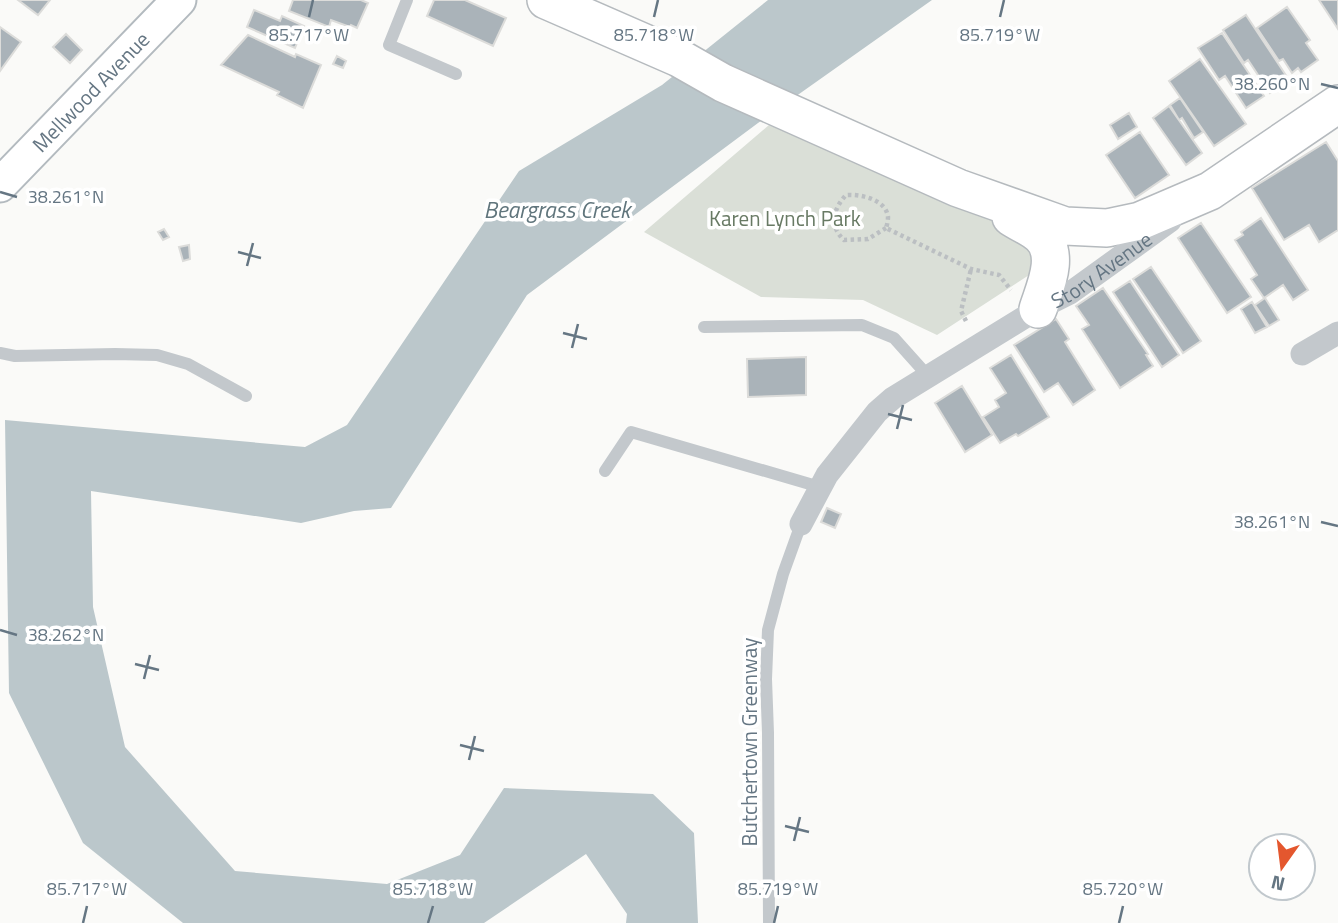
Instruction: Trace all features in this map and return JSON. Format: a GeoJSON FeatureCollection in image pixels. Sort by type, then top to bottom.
{"type":"FeatureCollection","features":[{"type":"Feature","properties":{"kind":"main road"},"geometry":{"type":"LineString","coordinates":[[546,0],[679,58],[723,83],[958,188],[1065,226],[1107,228],[1140,221],[1210,191]]}},
{"type":"Feature","properties":{"kind":"main road","name":"Story Avenue"},"geometry":{"type":"LineString","coordinates":[[1210,191],[1338,104]]}},
{"type":"Feature","properties":{"kind":"main road"},"geometry":{"type":"LineString","coordinates":[[958,188],[1040,235],[1048,246],[1049,273],[1025,300]]}},
{"type":"Feature","properties":{"kind":"street","name":"Mellwood Avenue"},"geometry":{"type":"LineString","coordinates":[[0,185],[179,0]]}},
{"type":"Feature","properties":{"kind":"street","name":"Story Avenue"},"geometry":{"type":"LineString","coordinates":[[801,524],[827,475],[877,412],[893,398],[928,376],[1025,300],[1070,293],[1210,191]]}},
{"type":"Feature","properties":{"kind":"street"},"geometry":{"type":"LineString","coordinates":[[1302,354],[1338,333]]}},
{"type":"Feature","properties":{"kind":"lane"},"geometry":{"type":"LineString","coordinates":[[407,0],[389,45],[456,74]]}},
{"type":"Feature","properties":{"kind":"lane"},"geometry":{"type":"LineString","coordinates":[[704,327],[862,325],[894,338],[928,376]]}},
{"type":"Feature","properties":{"kind":"lane"},"geometry":{"type":"LineString","coordinates":[[0,353],[15,356],[157,355],[188,365],[246,396]]}},
{"type":"Feature","properties":{"kind":"lane"},"geometry":{"type":"LineString","coordinates":[[605,471],[631,432],[820,487]]}},
{"type":"Feature","properties":{"kind":"lane","name":"Butchertown Greenway"},"geometry":{"type":"LineString","coordinates":[[769,923],[766,680],[768,630],[783,574],[801,524]]}},
{"type":"Feature","properties":{"kind":"path"},"geometry":{"type":"LineString","coordinates":[[859,194],[872,200],[883,206],[888,216],[886,229],[868,239],[844,240],[836,233],[835,216],[838,204],[846,195],[859,194]]}},
{"type":"Feature","properties":{"kind":"path"},"geometry":{"type":"LineString","coordinates":[[886,229],[971,269],[999,275],[1025,300]]}},
{"type":"Feature","properties":{"kind":"path"},"geometry":{"type":"LineString","coordinates":[[966,321],[961,310],[971,269]]}},
{"type":"Feature","properties":{"kind":"green space","name":"Karen Lynch Park"},"geometry":{"type":"Polygon","coordinates":[[[769,125],[1022,233],[1043,266],[937,335],[863,300],[761,297],[644,232],[769,125]]]}},
{"type":"Feature","properties":{"kind":"water","name":"Beargrass Creek"},"geometry":{"type":"Polygon","coordinates":[[[768,0],[932,0],[758,123],[527,295],[391,508],[354,511],[301,523],[91,491],[93,607],[125,747],[235,871],[387,884],[460,855],[504,788],[653,794],[694,833],[698,923],[626,923],[627,914],[586,854],[484,923],[183,923],[83,843],[9,693],[5,420],[305,447],[347,425],[519,171],[662,85],[768,0]]]}},
{"type":"Feature","properties":{"kind":"building"},"geometry":{"type":"Polygon","coordinates":[[[18,0],[50,0],[38,15],[18,0]]]}},
{"type":"Feature","properties":{"kind":"building"},"geometry":{"type":"Polygon","coordinates":[[[293,0],[361,0],[368,3],[357,28],[331,20],[329,27],[289,11],[293,0]]]}},
{"type":"Feature","properties":{"kind":"building"},"geometry":{"type":"Polygon","coordinates":[[[434,0],[465,0],[506,18],[493,46],[427,16],[434,0]]]}},
{"type":"Feature","properties":{"kind":"building"},"geometry":{"type":"Polygon","coordinates":[[[1319,0],[1338,0],[1338,29],[1319,0]]]}},
{"type":"Feature","properties":{"kind":"building"},"geometry":{"type":"Polygon","coordinates":[[[1287,7],[1310,40],[1306,43],[1318,60],[1301,72],[1298,68],[1292,73],[1283,59],[1279,61],[1257,28],[1287,7]]]}},
{"type":"Feature","properties":{"kind":"building"},"geometry":{"type":"Polygon","coordinates":[[[254,10],[280,21],[282,16],[304,26],[295,48],[247,27],[254,10]]]}},
{"type":"Feature","properties":{"kind":"building"},"geometry":{"type":"Polygon","coordinates":[[[1246,15],[1289,80],[1270,93],[1248,60],[1244,63],[1223,30],[1246,15]]]}},
{"type":"Feature","properties":{"kind":"building"},"geometry":{"type":"Polygon","coordinates":[[[0,27],[21,42],[0,71],[0,27]]]}},
{"type":"Feature","properties":{"kind":"building"},"geometry":{"type":"Polygon","coordinates":[[[1222,33],[1264,96],[1246,108],[1225,76],[1219,80],[1198,48],[1222,33]]]}},
{"type":"Feature","properties":{"kind":"building"},"geometry":{"type":"Polygon","coordinates":[[[66,34],[82,50],[70,63],[53,47],[66,34]]]}},
{"type":"Feature","properties":{"kind":"building"},"geometry":{"type":"Polygon","coordinates":[[[248,35],[295,57],[296,54],[321,65],[303,108],[277,95],[279,92],[221,65],[248,35]]]}},
{"type":"Feature","properties":{"kind":"building"},"geometry":{"type":"Polygon","coordinates":[[[337,56],[346,61],[343,68],[333,64],[337,56]]]}},
{"type":"Feature","properties":{"kind":"building"},"geometry":{"type":"Polygon","coordinates":[[[1200,59],[1246,124],[1214,146],[1169,81],[1200,59]]]}},
{"type":"Feature","properties":{"kind":"building"},"geometry":{"type":"Polygon","coordinates":[[[1180,98],[1203,132],[1194,138],[1170,105],[1180,98]]]}},
{"type":"Feature","properties":{"kind":"building"},"geometry":{"type":"Polygon","coordinates":[[[1169,106],[1202,153],[1186,165],[1153,118],[1169,106]]]}},
{"type":"Feature","properties":{"kind":"building"},"geometry":{"type":"Polygon","coordinates":[[[1129,113],[1137,127],[1118,139],[1110,125],[1129,113]]]}},
{"type":"Feature","properties":{"kind":"building"},"geometry":{"type":"Polygon","coordinates":[[[1140,132],[1169,175],[1135,198],[1106,155],[1140,132]]]}},
{"type":"Feature","properties":{"kind":"building"},"geometry":{"type":"Polygon","coordinates":[[[1326,142],[1338,161],[1338,230],[1319,242],[1309,225],[1284,240],[1252,188],[1326,142]]]}},
{"type":"Feature","properties":{"kind":"building"},"geometry":{"type":"Polygon","coordinates":[[[1261,218],[1308,290],[1293,300],[1283,285],[1264,298],[1251,279],[1257,275],[1235,240],[1243,235],[1241,232],[1261,218]]]}},
{"type":"Feature","properties":{"kind":"building"},"geometry":{"type":"Polygon","coordinates":[[[1201,223],[1251,297],[1227,313],[1178,238],[1201,223]]]}},
{"type":"Feature","properties":{"kind":"building"},"geometry":{"type":"Polygon","coordinates":[[[164,229],[169,237],[163,240],[158,232],[164,229]]]}},
{"type":"Feature","properties":{"kind":"building"},"geometry":{"type":"Polygon","coordinates":[[[189,245],[190,259],[183,261],[179,247],[189,245]]]}},
{"type":"Feature","properties":{"kind":"building"},"geometry":{"type":"Polygon","coordinates":[[[1151,267],[1201,341],[1183,353],[1133,279],[1151,267]]]}},
{"type":"Feature","properties":{"kind":"building"},"geometry":{"type":"Polygon","coordinates":[[[1130,281],[1179,355],[1162,367],[1113,292],[1130,281]]]}},
{"type":"Feature","properties":{"kind":"building"},"geometry":{"type":"Polygon","coordinates":[[[1103,288],[1148,354],[1146,355],[1153,366],[1120,388],[1082,329],[1089,325],[1076,306],[1103,288]]]}},
{"type":"Feature","properties":{"kind":"building"},"geometry":{"type":"Polygon","coordinates":[[[1265,298],[1279,320],[1269,326],[1255,305],[1265,298]]]}},
{"type":"Feature","properties":{"kind":"building"},"geometry":{"type":"Polygon","coordinates":[[[1252,302],[1267,327],[1255,333],[1241,309],[1252,302]]]}},
{"type":"Feature","properties":{"kind":"building"},"geometry":{"type":"Polygon","coordinates":[[[1056,319],[1069,339],[1065,342],[1095,390],[1073,405],[1058,383],[1044,392],[1014,345],[1056,319]]]}},
{"type":"Feature","properties":{"kind":"building"},"geometry":{"type":"Polygon","coordinates":[[[1011,355],[1049,417],[1018,436],[1016,434],[1000,443],[983,417],[999,407],[995,400],[1006,393],[990,368],[1011,355]]]}},
{"type":"Feature","properties":{"kind":"building"},"geometry":{"type":"Polygon","coordinates":[[[806,357],[806,395],[748,397],[747,359],[806,357]]]}},
{"type":"Feature","properties":{"kind":"building"},"geometry":{"type":"Polygon","coordinates":[[[962,386],[992,435],[965,452],[935,403],[962,386]]]}},
{"type":"Feature","properties":{"kind":"building"},"geometry":{"type":"Polygon","coordinates":[[[827,508],[841,514],[835,528],[821,522],[827,508]]]}}]}
